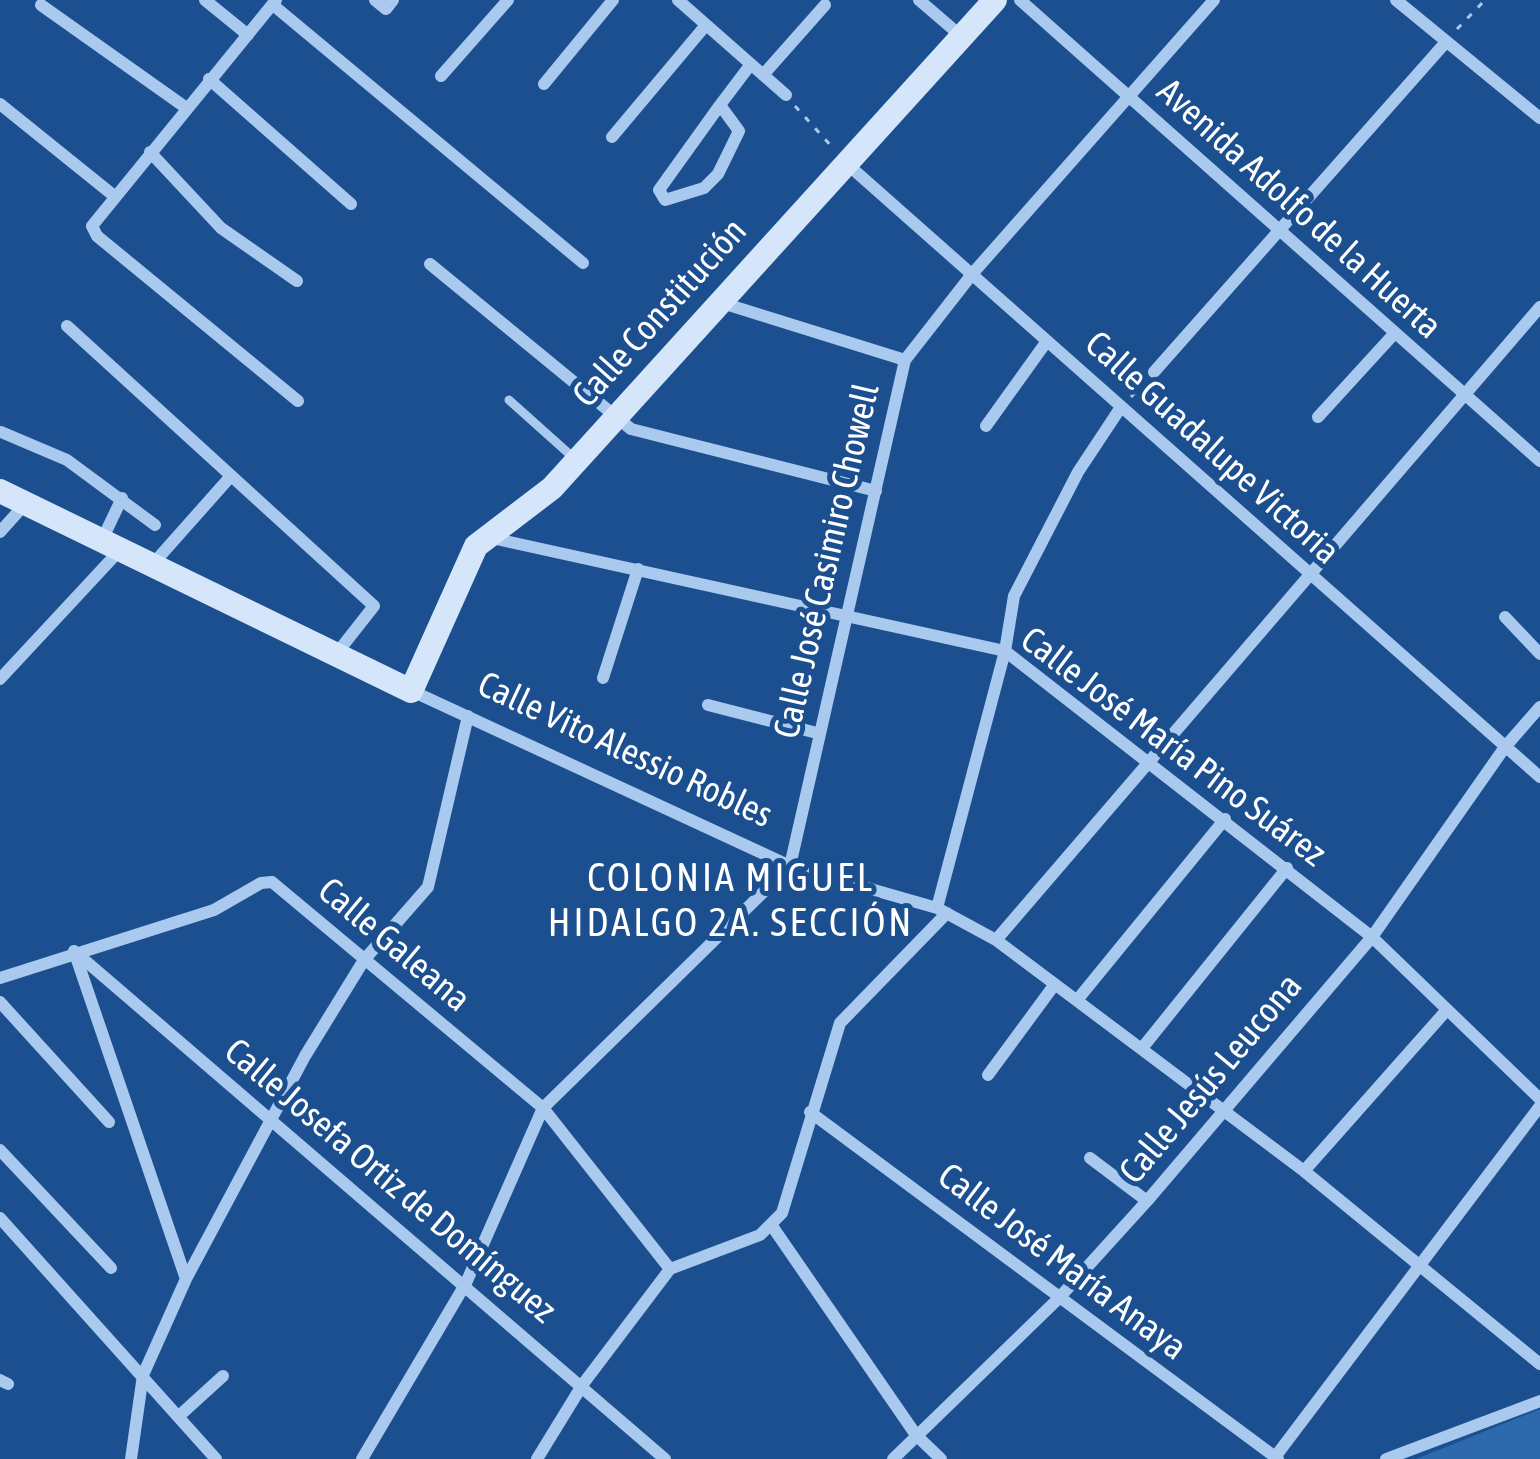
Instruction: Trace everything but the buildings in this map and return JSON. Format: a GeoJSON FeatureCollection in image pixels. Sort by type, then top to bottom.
{"type":"FeatureCollection","features":[{"type":"Feature","properties":{"kind":"street"},"geometry":{"type":"LineString","coordinates":[[206,0],[248,34]]}},
{"type":"Feature","properties":{"kind":"street"},"geometry":{"type":"LineString","coordinates":[[375,0],[386,9],[393,0]]}},
{"type":"Feature","properties":{"kind":"street"},"geometry":{"type":"LineString","coordinates":[[441,76],[508,0]]}},
{"type":"Feature","properties":{"kind":"street"},"geometry":{"type":"LineString","coordinates":[[544,84],[613,0]]}},
{"type":"Feature","properties":{"kind":"street"},"geometry":{"type":"LineString","coordinates":[[919,0],[961,36]]}},
{"type":"Feature","properties":{"kind":"street","name":"Calle Constitución"},"geometry":{"type":"LineString","coordinates":[[411,691],[485,537],[527,510],[577,460],[995,0]]}},
{"type":"Feature","properties":{"kind":"street","name":"Avenida Adolfo de la Huerta"},"geometry":{"type":"LineString","coordinates":[[1020,0],[1393,335],[1540,460]]}},
{"type":"Feature","properties":{"kind":"street","name":"Calle José Casimiro Chowell"},"geometry":{"type":"LineString","coordinates":[[790,866],[905,359],[973,273],[1214,0]]}},
{"type":"Feature","properties":{"kind":"street"},"geometry":{"type":"LineString","coordinates":[[1396,0],[1540,118]]}},
{"type":"Feature","properties":{"kind":"street"},"geometry":{"type":"LineString","coordinates":[[682,1],[786,95]]}},
{"type":"Feature","properties":{"kind":"street"},"geometry":{"type":"LineString","coordinates":[[298,400],[97,236],[95,218],[274,2],[583,263]]}},
{"type":"Feature","properties":{"kind":"street"},"geometry":{"type":"LineString","coordinates":[[41,5],[185,107]]}},
{"type":"Feature","properties":{"kind":"street"},"geometry":{"type":"LineString","coordinates":[[763,75],[824,5]]}},
{"type":"Feature","properties":{"kind":"street"},"geometry":{"type":"LineString","coordinates":[[612,137],[706,25]]}},
{"type":"Feature","properties":{"kind":"street"},"geometry":{"type":"LineString","coordinates":[[1154,372],[1446,42]]}},
{"type":"Feature","properties":{"kind":"street"},"geometry":{"type":"LineString","coordinates":[[720,105],[740,131],[718,174],[704,188],[665,200],[658,190],[720,105],[751,64]]}},
{"type":"Feature","properties":{"kind":"street"},"geometry":{"type":"LineString","coordinates":[[209,79],[351,205]]}},
{"type":"Feature","properties":{"kind":"street"},"geometry":{"type":"LineString","coordinates":[[0,104],[113,195]]}},
{"type":"Feature","properties":{"kind":"street"},"geometry":{"type":"LineString","coordinates":[[150,152],[221,228],[297,281]]}},
{"type":"Feature","properties":{"kind":"street","name":"Calle Guadalupe Victoria"},"geometry":{"type":"LineString","coordinates":[[845,163],[1540,777]]}},
{"type":"Feature","properties":{"kind":"street"},"geometry":{"type":"LineString","coordinates":[[430,264],[636,432],[876,491]]}},
{"type":"Feature","properties":{"kind":"street"},"geometry":{"type":"LineString","coordinates":[[718,302],[905,359]]}},
{"type":"Feature","properties":{"kind":"street"},"geometry":{"type":"LineString","coordinates":[[996,940],[1540,307]]}},
{"type":"Feature","properties":{"kind":"street"},"geometry":{"type":"LineString","coordinates":[[67,326],[374,606],[337,653]]}},
{"type":"Feature","properties":{"kind":"street"},"geometry":{"type":"LineString","coordinates":[[1318,417],[1393,335]]}},
{"type":"Feature","properties":{"kind":"street"},"geometry":{"type":"LineString","coordinates":[[986,426],[1047,340]]}},
{"type":"Feature","properties":{"kind":"street"},"geometry":{"type":"LineString","coordinates":[[537,1459],[583,1384],[670,1269],[772,1226],[787,1200],[839,1023],[942,910],[1005,651],[1013,596],[1078,472],[1121,407]]}},
{"type":"Feature","properties":{"kind":"street"},"geometry":{"type":"LineString","coordinates":[[1,432],[67,460],[155,526]]}},
{"type":"Feature","properties":{"kind":"street"},"geometry":{"type":"LineString","coordinates":[[152,565],[231,476]]}},
{"type":"Feature","properties":{"kind":"street","name":"Calle Vito Alessio Robles"},"geometry":{"type":"LineString","coordinates":[[0,491],[411,691],[790,866],[942,910],[996,940],[1304,1171],[1540,1364]]}},
{"type":"Feature","properties":{"kind":"street"},"geometry":{"type":"LineString","coordinates":[[0,679],[111,545],[122,498]]}},
{"type":"Feature","properties":{"kind":"street"},"geometry":{"type":"LineString","coordinates":[[0,532],[26,503]]}},
{"type":"Feature","properties":{"kind":"street","name":"Calle José María Pino Suárez"},"geometry":{"type":"LineString","coordinates":[[485,537],[1005,651],[1372,937],[1540,1103]]}},
{"type":"Feature","properties":{"kind":"street"},"geometry":{"type":"LineString","coordinates":[[603,678],[638,569]]}},
{"type":"Feature","properties":{"kind":"street"},"geometry":{"type":"LineString","coordinates":[[1504,617],[1540,654]]}},
{"type":"Feature","properties":{"kind":"street"},"geometry":{"type":"LineString","coordinates":[[708,705],[818,733]]}},
{"type":"Feature","properties":{"kind":"street","name":"Calle Jesús Leucona"},"geometry":{"type":"LineString","coordinates":[[893,1459],[1059,1298],[1148,1201],[1372,937],[1505,747],[1540,707]]}},
{"type":"Feature","properties":{"kind":"street"},"geometry":{"type":"LineString","coordinates":[[131,1459],[143,1375],[186,1279],[270,1119],[364,961],[428,887],[468,716]]}},
{"type":"Feature","properties":{"kind":"street"},"geometry":{"type":"LineString","coordinates":[[1078,999],[1225,819]]}},
{"type":"Feature","properties":{"kind":"street"},"geometry":{"type":"LineString","coordinates":[[362,1459],[466,1283],[543,1108],[790,866]]}},
{"type":"Feature","properties":{"kind":"street"},"geometry":{"type":"LineString","coordinates":[[1143,1047],[1287,868]]}},
{"type":"Feature","properties":{"kind":"street","name":"Calle Galeana"},"geometry":{"type":"LineString","coordinates":[[0,978],[214,910],[261,883],[272,883],[543,1108],[670,1269]]}},
{"type":"Feature","properties":{"kind":"street"},"geometry":{"type":"LineString","coordinates":[[74,951],[186,1279]]}},
{"type":"Feature","properties":{"kind":"street","name":"Calle Josefa Ortiz de Domínguez"},"geometry":{"type":"LineString","coordinates":[[74,951],[466,1283],[664,1459]]}},
{"type":"Feature","properties":{"kind":"street"},"geometry":{"type":"LineString","coordinates":[[988,1075],[1055,984]]}},
{"type":"Feature","properties":{"kind":"street"},"geometry":{"type":"LineString","coordinates":[[0,1002],[109,1122]]}},
{"type":"Feature","properties":{"kind":"street"},"geometry":{"type":"LineString","coordinates":[[1304,1171],[1445,1012]]}},
{"type":"Feature","properties":{"kind":"street"},"geometry":{"type":"LineString","coordinates":[[1276,1458],[1540,1103]]}},
{"type":"Feature","properties":{"kind":"street","name":"Calle José María Anaya"},"geometry":{"type":"LineString","coordinates":[[810,1112],[1276,1458]]}},
{"type":"Feature","properties":{"kind":"street"},"geometry":{"type":"LineString","coordinates":[[0,1150],[111,1268]]}},
{"type":"Feature","properties":{"kind":"street"},"geometry":{"type":"LineString","coordinates":[[1090,1159],[1148,1201]]}},
{"type":"Feature","properties":{"kind":"street"},"geometry":{"type":"LineString","coordinates":[[0,1218],[216,1459]]}},
{"type":"Feature","properties":{"kind":"street"},"geometry":{"type":"LineString","coordinates":[[772,1226],[916,1435],[941,1459]]}},
{"type":"Feature","properties":{"kind":"street"},"geometry":{"type":"LineString","coordinates":[[179,1416],[223,1376]]}},
{"type":"Feature","properties":{"kind":"street"},"geometry":{"type":"LineString","coordinates":[[1386,1459],[1540,1401]]}},
{"type":"Feature","properties":{"kind":"lane"},"geometry":{"type":"LineString","coordinates":[[509,400],[577,460]]}},
{"type":"Feature","properties":{"kind":"path"},"geometry":{"type":"LineString","coordinates":[[1446,42],[1485,0]]}},
{"type":"Feature","properties":{"kind":"path"},"geometry":{"type":"LineString","coordinates":[[786,95],[845,163]]}},
{"type":"Feature","properties":{"kind":"path"},"geometry":{"type":"LineString","coordinates":[[1121,407],[1154,372]]}},
{"type":"Feature","properties":{"kind":"shaded area"},"geometry":{"type":"Polygon","coordinates":[[[1540,1409],[1540,1459],[1416,1459],[1540,1409]]]}},
{"type":"Feature","properties":{"kind":"district","name":"COLONIA MIGUEL HIDALGO 2A. SECCIÓN"},"geometry":{"type":"Point","coordinates":[731,902]}}]}
